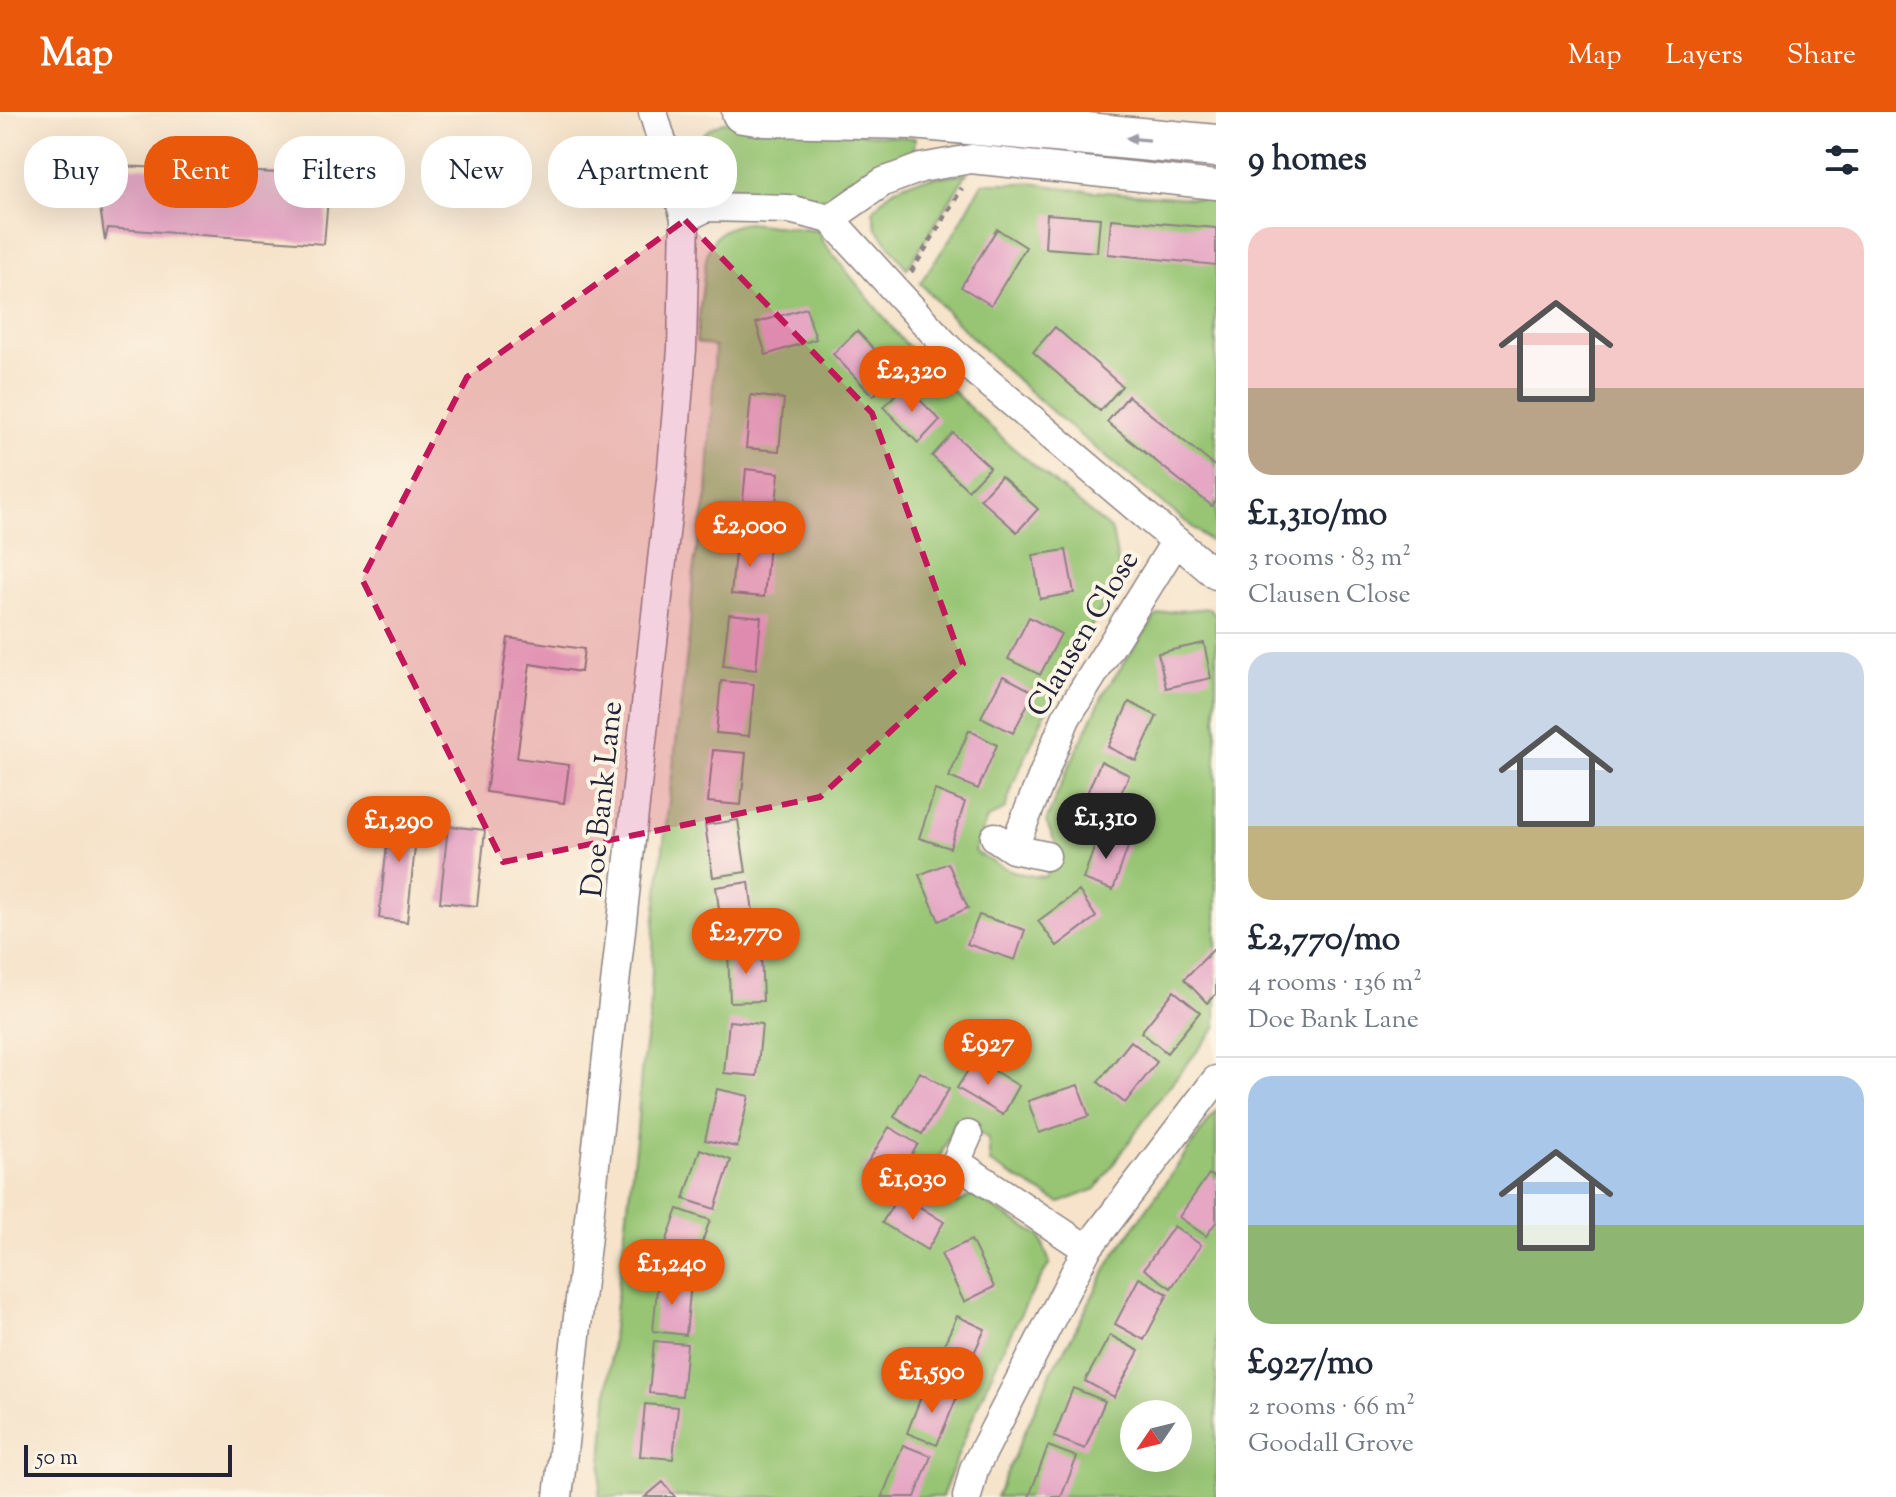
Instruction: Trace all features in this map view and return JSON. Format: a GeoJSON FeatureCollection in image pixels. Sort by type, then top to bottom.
{"type":"FeatureCollection","features":[{"type":"Feature","properties":{"kind":"highway"},"geometry":{"type":"LineString","coordinates":[[743,112],[913,118],[1216,146]]}},
{"type":"Feature","properties":{"kind":"street","name":"Doe Bank Lane"},"geometry":{"type":"LineString","coordinates":[[558,1497],[671,480],[682,349],[685,218],[653,112]]}},
{"type":"Feature","properties":{"kind":"street"},"geometry":{"type":"LineString","coordinates":[[830,219],[883,182],[921,168],[979,160],[1216,185]]}},
{"type":"Feature","properties":{"kind":"street"},"geometry":{"type":"LineString","coordinates":[[685,218],[707,207],[789,209],[830,219],[949,349],[1216,575]]}},
{"type":"Feature","properties":{"kind":"street","name":"Clausen Close"},"geometry":{"type":"LineString","coordinates":[[1046,856],[1004,843],[1066,718],[1176,541]]}},
{"type":"Feature","properties":{"kind":"street"},"geometry":{"type":"LineString","coordinates":[[967,1497],[974,1469],[1087,1249],[1216,1080]]}},
{"type":"Feature","properties":{"kind":"street"},"geometry":{"type":"LineString","coordinates":[[968,1135],[949,1173],[1087,1249]]}},
{"type":"Feature","properties":{"kind":"path"},"geometry":{"type":"LineString","coordinates":[[898,293],[979,160]]}},
{"type":"Feature","properties":{"kind":"highlighted area"},"geometry":{"type":"Polygon","coordinates":[[[685,220],[872,413],[963,664],[820,797],[503,862],[362,579],[467,377],[685,220]]]}},
{"type":"Feature","properties":{"kind":"green space"},"geometry":{"type":"Polygon","coordinates":[[[723,122],[915,138],[913,160],[860,188],[828,198],[742,189],[737,188],[737,136],[702,136],[723,122]]]}},
{"type":"Feature","properties":{"kind":"green space"},"geometry":{"type":"Polygon","coordinates":[[[967,173],[907,269],[876,227],[873,211],[893,190],[904,185],[927,178],[967,173]]]}},
{"type":"Feature","properties":{"kind":"green space"},"geometry":{"type":"Polygon","coordinates":[[[982,183],[1031,183],[1078,190],[1216,200],[1216,546],[1026,388],[920,283],[955,232],[982,183]]]}},
{"type":"Feature","properties":{"kind":"green space"},"geometry":{"type":"Polygon","coordinates":[[[748,223],[819,231],[823,242],[901,339],[1013,448],[1112,531],[1120,574],[1050,702],[1005,809],[987,819],[974,851],[1007,869],[1045,877],[1058,848],[1046,822],[1105,691],[1156,616],[1166,612],[1209,608],[1216,615],[1216,1028],[1159,1099],[1096,1189],[1060,1203],[990,1163],[988,1138],[956,1120],[927,1186],[957,1204],[972,1195],[1040,1236],[1050,1263],[1004,1348],[942,1497],[599,1497],[613,1328],[650,1014],[654,927],[689,637],[694,565],[707,495],[715,347],[696,342],[710,246],[723,231],[748,223]]]}},
{"type":"Feature","properties":{"kind":"green space"},"geometry":{"type":"Polygon","coordinates":[[[1216,1111],[1216,1497],[996,1497],[1053,1368],[1112,1258],[1216,1111]]]}},
{"type":"Feature","properties":{"kind":"building"},"geometry":{"type":"Polygon","coordinates":[[[128,166],[144,167],[144,208],[258,208],[258,172],[274,173],[274,208],[327,208],[324,244],[108,228],[105,241],[100,208],[128,208],[128,166]]]}},
{"type":"Feature","properties":{"kind":"building"},"geometry":{"type":"Polygon","coordinates":[[[1047,214],[1100,218],[1097,252],[1045,248],[1047,214]]]}},
{"type":"Feature","properties":{"kind":"building"},"geometry":{"type":"Polygon","coordinates":[[[1111,219],[1216,228],[1216,265],[1108,254],[1111,219]]]}},
{"type":"Feature","properties":{"kind":"building"},"geometry":{"type":"Polygon","coordinates":[[[997,229],[1026,247],[991,305],[961,287],[997,229]]]}},
{"type":"Feature","properties":{"kind":"building"},"geometry":{"type":"Polygon","coordinates":[[[806,308],[816,339],[766,355],[756,323],[806,308]]]}},
{"type":"Feature","properties":{"kind":"building"},"geometry":{"type":"Polygon","coordinates":[[[1055,327],[1122,386],[1100,411],[1033,352],[1055,327]]]}},
{"type":"Feature","properties":{"kind":"building"},"geometry":{"type":"Polygon","coordinates":[[[857,331],[897,373],[873,396],[833,354],[857,331]]]}},
{"type":"Feature","properties":{"kind":"building"},"geometry":{"type":"Polygon","coordinates":[[[905,385],[940,420],[918,443],[883,407],[905,385]]]}},
{"type":"Feature","properties":{"kind":"building"},"geometry":{"type":"Polygon","coordinates":[[[751,395],[784,399],[779,451],[746,448],[751,395]]]}},
{"type":"Feature","properties":{"kind":"building"},"geometry":{"type":"Polygon","coordinates":[[[1128,396],[1216,467],[1216,501],[1212,506],[1107,422],[1128,396]]]}},
{"type":"Feature","properties":{"kind":"building"},"geometry":{"type":"Polygon","coordinates":[[[953,433],[990,467],[968,490],[932,456],[953,433]]]}},
{"type":"Feature","properties":{"kind":"building"},"geometry":{"type":"Polygon","coordinates":[[[746,469],[779,473],[774,525],[741,522],[746,469]]]}},
{"type":"Feature","properties":{"kind":"building"},"geometry":{"type":"Polygon","coordinates":[[[1001,476],[1038,509],[1017,532],[980,499],[1001,476]]]}},
{"type":"Feature","properties":{"kind":"building"},"geometry":{"type":"Polygon","coordinates":[[[736,541],[769,545],[764,597],[731,594],[736,541]]]}},
{"type":"Feature","properties":{"kind":"building"},"geometry":{"type":"Polygon","coordinates":[[[1066,550],[1074,593],[1040,599],[1033,555],[1066,550]]]}},
{"type":"Feature","properties":{"kind":"building"},"geometry":{"type":"Polygon","coordinates":[[[729,614],[761,617],[756,670],[723,666],[729,614]]]}},
{"type":"Feature","properties":{"kind":"building"},"geometry":{"type":"Polygon","coordinates":[[[1029,617],[1061,634],[1040,675],[1008,659],[1029,617]]]}},
{"type":"Feature","properties":{"kind":"building"},"geometry":{"type":"Polygon","coordinates":[[[508,638],[584,649],[581,672],[530,664],[517,758],[569,765],[564,803],[486,792],[508,638]]]}},
{"type":"Feature","properties":{"kind":"building"},"geometry":{"type":"Polygon","coordinates":[[[1204,643],[1211,678],[1166,688],[1158,653],[1204,643]]]}},
{"type":"Feature","properties":{"kind":"building"},"geometry":{"type":"Polygon","coordinates":[[[1003,676],[1034,692],[1013,733],[981,717],[1003,676]]]}},
{"type":"Feature","properties":{"kind":"building"},"geometry":{"type":"Polygon","coordinates":[[[721,681],[754,684],[749,736],[716,733],[721,681]]]}},
{"type":"Feature","properties":{"kind":"building"},"geometry":{"type":"Polygon","coordinates":[[[1129,702],[1157,716],[1136,761],[1108,747],[1129,702]]]}},
{"type":"Feature","properties":{"kind":"building"},"geometry":{"type":"Polygon","coordinates":[[[969,730],[997,745],[978,789],[949,777],[969,730]]]}},
{"type":"Feature","properties":{"kind":"building"},"geometry":{"type":"Polygon","coordinates":[[[713,750],[746,753],[741,805],[708,802],[713,750]]]}},
{"type":"Feature","properties":{"kind":"building"},"geometry":{"type":"Polygon","coordinates":[[[1101,761],[1129,775],[1110,819],[1081,807],[1101,761]]]}},
{"type":"Feature","properties":{"kind":"building"},"geometry":{"type":"Polygon","coordinates":[[[935,790],[965,802],[950,848],[919,838],[935,790]]]}},
{"type":"Feature","properties":{"kind":"building"},"geometry":{"type":"Polygon","coordinates":[[[391,807],[419,810],[407,922],[379,918],[391,807]]]}},
{"type":"Feature","properties":{"kind":"building"},"geometry":{"type":"Polygon","coordinates":[[[738,820],[746,872],[713,877],[705,825],[738,820]]]}},
{"type":"Feature","properties":{"kind":"building"},"geometry":{"type":"Polygon","coordinates":[[[448,826],[485,830],[477,906],[440,902],[448,826]]]}},
{"type":"Feature","properties":{"kind":"building"},"geometry":{"type":"Polygon","coordinates":[[[1100,832],[1129,844],[1113,890],[1083,879],[1100,832]]]}},
{"type":"Feature","properties":{"kind":"building"},"geometry":{"type":"Polygon","coordinates":[[[948,863],[968,908],[939,921],[919,875],[948,863]]]}},
{"type":"Feature","properties":{"kind":"building"},"geometry":{"type":"Polygon","coordinates":[[[749,882],[756,935],[723,939],[716,887],[749,882]]]}},
{"type":"Feature","properties":{"kind":"building"},"geometry":{"type":"Polygon","coordinates":[[[1079,891],[1096,917],[1057,946],[1038,921],[1079,891]]]}},
{"type":"Feature","properties":{"kind":"building"},"geometry":{"type":"Polygon","coordinates":[[[979,915],[1025,930],[1015,960],[967,944],[979,915]]]}},
{"type":"Feature","properties":{"kind":"building"},"geometry":{"type":"Polygon","coordinates":[[[1216,947],[1216,994],[1207,1003],[1184,979],[1216,947]]]}},
{"type":"Feature","properties":{"kind":"building"},"geometry":{"type":"Polygon","coordinates":[[[761,949],[763,1001],[730,1002],[728,950],[761,949]]]}},
{"type":"Feature","properties":{"kind":"building"},"geometry":{"type":"Polygon","coordinates":[[[1174,991],[1200,1012],[1167,1053],[1141,1032],[1174,991]]]}},
{"type":"Feature","properties":{"kind":"building"},"geometry":{"type":"Polygon","coordinates":[[[729,1021],[762,1024],[757,1076],[724,1073],[729,1021]]]}},
{"type":"Feature","properties":{"kind":"building"},"geometry":{"type":"Polygon","coordinates":[[[1131,1041],[1157,1062],[1125,1103],[1098,1082],[1131,1041]]]}},
{"type":"Feature","properties":{"kind":"building"},"geometry":{"type":"Polygon","coordinates":[[[975,1059],[1019,1086],[1003,1115],[957,1088],[975,1059]]]}},
{"type":"Feature","properties":{"kind":"building"},"geometry":{"type":"Polygon","coordinates":[[[920,1072],[949,1089],[922,1134],[894,1117],[920,1072]]]}},
{"type":"Feature","properties":{"kind":"building"},"geometry":{"type":"Polygon","coordinates":[[[1078,1085],[1089,1116],[1039,1133],[1028,1101],[1078,1085]]]}},
{"type":"Feature","properties":{"kind":"building"},"geometry":{"type":"Polygon","coordinates":[[[717,1089],[749,1096],[737,1147],[705,1140],[717,1089]]]}},
{"type":"Feature","properties":{"kind":"building"},"geometry":{"type":"Polygon","coordinates":[[[889,1127],[918,1144],[891,1189],[862,1172],[889,1127]]]}},
{"type":"Feature","properties":{"kind":"building"},"geometry":{"type":"Polygon","coordinates":[[[700,1149],[731,1160],[715,1209],[684,1199],[700,1149]]]}},
{"type":"Feature","properties":{"kind":"building"},"geometry":{"type":"Polygon","coordinates":[[[1209,1174],[1216,1179],[1216,1222],[1206,1236],[1179,1217],[1209,1174]]]}},
{"type":"Feature","properties":{"kind":"building"},"geometry":{"type":"Polygon","coordinates":[[[899,1194],[944,1222],[927,1250],[882,1223],[899,1194]]]}},
{"type":"Feature","properties":{"kind":"building"},"geometry":{"type":"Polygon","coordinates":[[[678,1209],[710,1220],[692,1270],[660,1259],[678,1209]]]}},
{"type":"Feature","properties":{"kind":"building"},"geometry":{"type":"Polygon","coordinates":[[[1174,1226],[1201,1245],[1171,1288],[1144,1269],[1174,1226]]]}},
{"type":"Feature","properties":{"kind":"building"},"geometry":{"type":"Polygon","coordinates":[[[971,1240],[994,1287],[964,1302],[941,1254],[971,1240]]]}},
{"type":"Feature","properties":{"kind":"building"},"geometry":{"type":"Polygon","coordinates":[[[1139,1278],[1168,1294],[1144,1340],[1115,1324],[1139,1278]]]}},
{"type":"Feature","properties":{"kind":"building"},"geometry":{"type":"Polygon","coordinates":[[[658,1279],[691,1282],[686,1335],[653,1331],[658,1279]]]}},
{"type":"Feature","properties":{"kind":"building"},"geometry":{"type":"Polygon","coordinates":[[[957,1316],[985,1329],[959,1386],[931,1373],[957,1316]]]}},
{"type":"Feature","properties":{"kind":"building"},"geometry":{"type":"Polygon","coordinates":[[[1110,1335],[1139,1351],[1114,1397],[1085,1381],[1110,1335]]]}},
{"type":"Feature","properties":{"kind":"building"},"geometry":{"type":"Polygon","coordinates":[[[654,1341],[687,1344],[682,1396],[649,1393],[654,1341]]]}},
{"type":"Feature","properties":{"kind":"building"},"geometry":{"type":"Polygon","coordinates":[[[926,1384],[957,1397],[937,1445],[907,1433],[926,1384]]]}},
{"type":"Feature","properties":{"kind":"building"},"geometry":{"type":"Polygon","coordinates":[[[1073,1388],[1105,1401],[1085,1449],[1054,1437],[1073,1388]]]}},
{"type":"Feature","properties":{"kind":"building"},"geometry":{"type":"Polygon","coordinates":[[[645,1404],[678,1407],[673,1459],[640,1456],[645,1404]]]}},
{"type":"Feature","properties":{"kind":"building"},"geometry":{"type":"Polygon","coordinates":[[[903,1445],[931,1456],[915,1497],[882,1497],[903,1445]]]}},
{"type":"Feature","properties":{"kind":"building"},"geometry":{"type":"Polygon","coordinates":[[[1048,1446],[1077,1457],[1061,1497],[1029,1497],[1048,1446]]]}},
{"type":"Feature","properties":{"kind":"building"},"geometry":{"type":"Polygon","coordinates":[[[663,1482],[675,1497],[645,1497],[663,1482]]]}}]}
